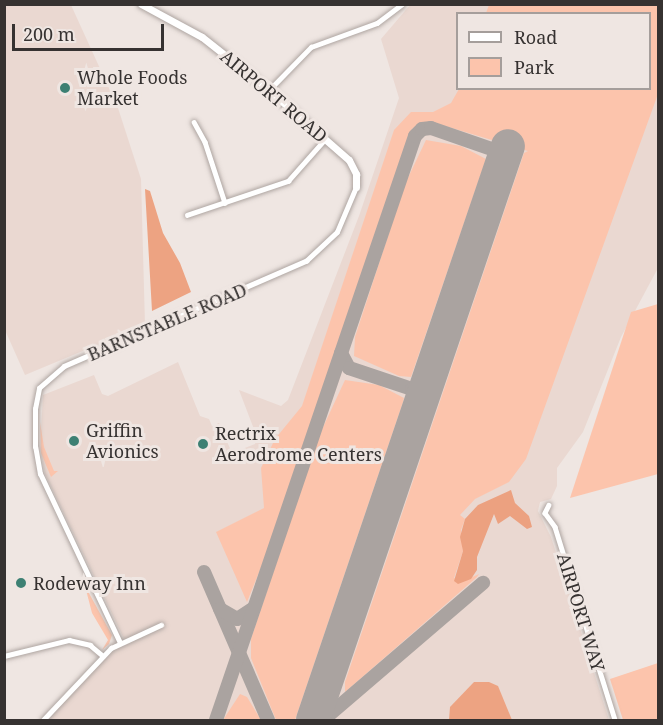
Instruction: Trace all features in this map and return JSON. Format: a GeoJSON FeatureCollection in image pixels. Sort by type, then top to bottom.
{"type":"FeatureCollection","features":[{"type":"Feature","properties":{"kind":"street","name":"AIRPORT ROAD"},"geometry":{"type":"LineString","coordinates":[[141,4],[202,37],[269,90],[351,162],[356,187]]}},
{"type":"Feature","properties":{"kind":"street"},"geometry":{"type":"LineString","coordinates":[[269,90],[311,47],[377,23],[402,4]]}},
{"type":"Feature","properties":{"kind":"street"},"geometry":{"type":"LineString","coordinates":[[194,122],[205,141],[225,203]]}},
{"type":"Feature","properties":{"kind":"street"},"geometry":{"type":"LineString","coordinates":[[187,215],[288,181],[325,139]]}},
{"type":"Feature","properties":{"kind":"street","name":"BARNSTABLE ROAD"},"geometry":{"type":"LineString","coordinates":[[120,643],[45,484],[36,456],[34,409],[38,392],[50,375],[306,261],[337,232],[356,187]]}},
{"type":"Feature","properties":{"kind":"street","name":"AIRPORT WAY"},"geometry":{"type":"LineString","coordinates":[[549,506],[545,513],[555,527],[615,720]]}},
{"type":"Feature","properties":{"kind":"street"},"geometry":{"type":"LineString","coordinates":[[43,720],[103,656],[120,643],[160,625]]}},
{"type":"Feature","properties":{"kind":"street"},"geometry":{"type":"LineString","coordinates":[[4,656],[69,640],[86,643],[103,656]]}},
{"type":"Feature","properties":{"kind":"shaded area"},"geometry":{"type":"Polygon","coordinates":[[[4,5],[71,5],[118,108],[141,179],[145,325],[25,375],[5,330],[4,5]]]}},
{"type":"Feature","properties":{"kind":"shaded area"},"geometry":{"type":"Polygon","coordinates":[[[410,5],[658,5],[658,268],[621,337],[583,432],[557,468],[557,486],[551,499],[540,502],[538,511],[551,537],[609,720],[47,720],[112,651],[126,643],[45,474],[40,449],[43,395],[94,375],[102,394],[108,396],[178,362],[200,416],[209,419],[212,426],[219,423],[232,453],[255,444],[257,437],[239,390],[281,406],[288,400],[359,216],[399,98],[381,39],[410,5]]]}},
{"type":"Feature","properties":{"kind":"shaded area"},"geometry":{"type":"Polygon","coordinates":[[[145,189],[150,191],[163,233],[180,263],[191,292],[152,311],[145,189]]]}},
{"type":"Feature","properties":{"kind":"shaded area"},"geometry":{"type":"Polygon","coordinates":[[[511,490],[515,503],[529,516],[532,527],[527,529],[510,516],[498,524],[494,514],[477,557],[477,570],[471,579],[458,584],[454,581],[463,551],[460,537],[465,519],[478,505],[511,490]]]}},
{"type":"Feature","properties":{"kind":"shaded area"},"geometry":{"type":"Polygon","coordinates":[[[474,682],[489,682],[498,686],[512,720],[449,720],[450,707],[474,682]]]}},
{"type":"Feature","properties":{"kind":"green space"},"geometry":{"type":"Polygon","coordinates":[[[489,5],[658,5],[658,94],[526,459],[509,482],[475,499],[460,515],[465,519],[461,530],[463,551],[454,578],[461,582],[479,574],[345,692],[345,682],[524,153],[528,151],[432,122],[421,122],[412,129],[266,555],[247,602],[216,532],[264,508],[261,468],[275,439],[302,406],[394,130],[411,112],[433,112],[451,103],[458,90],[651,90],[651,12],[486,12],[489,5]]]}},
{"type":"Feature","properties":{"kind":"green space"},"geometry":{"type":"Polygon","coordinates":[[[426,140],[461,146],[486,159],[411,377],[399,376],[354,356],[355,337],[405,184],[426,140]]]}},
{"type":"Feature","properties":{"kind":"green space"},"geometry":{"type":"Polygon","coordinates":[[[658,304],[658,474],[570,498],[631,312],[658,304]]]}},
{"type":"Feature","properties":{"kind":"green space"},"geometry":{"type":"Polygon","coordinates":[[[345,380],[379,385],[404,398],[295,720],[276,720],[251,658],[251,639],[318,438],[345,380]]]}},
{"type":"Feature","properties":{"kind":"green space"},"geometry":{"type":"Polygon","coordinates":[[[40,422],[44,447],[54,471],[58,471],[51,477],[41,453],[40,422]]]}},
{"type":"Feature","properties":{"kind":"green space"},"geometry":{"type":"Polygon","coordinates":[[[85,586],[112,635],[109,644],[102,650],[108,640],[92,613],[85,586]]]}},
{"type":"Feature","properties":{"kind":"green space"},"geometry":{"type":"Polygon","coordinates":[[[658,663],[658,720],[623,720],[610,679],[658,663]]]}},
{"type":"Feature","properties":{"kind":"green space"},"geometry":{"type":"Polygon","coordinates":[[[240,694],[247,697],[261,720],[223,720],[240,694]]]}},
{"type":"Feature","properties":{"kind":"taxiway"},"geometry":{"type":"LineString","coordinates":[[216,720],[415,136],[422,129],[431,128],[506,154]]}},
{"type":"Feature","properties":{"kind":"taxiway"},"geometry":{"type":"LineString","coordinates":[[341,353],[349,368],[412,389],[429,380]]}},
{"type":"Feature","properties":{"kind":"taxiway"},"geometry":{"type":"LineString","coordinates":[[412,389],[419,398],[420,408]]}},
{"type":"Feature","properties":{"kind":"taxiway"},"geometry":{"type":"LineString","coordinates":[[204,572],[268,720]]}},
{"type":"Feature","properties":{"kind":"taxiway"},"geometry":{"type":"LineString","coordinates":[[323,720],[483,583]]}},
{"type":"Feature","properties":{"kind":"taxiway"},"geometry":{"type":"LineString","coordinates":[[220,609],[237,619],[254,608]]}},
{"type":"Feature","properties":{"kind":"runway"},"geometry":{"type":"LineString","coordinates":[[313,720],[508,146]]}},
{"type":"Feature","properties":{"kind":"place","name":"Whole Foods Market"},"geometry":{"type":"Point","coordinates":[65,88]}},
{"type":"Feature","properties":{"kind":"place","name":"Griffin Avionics"},"geometry":{"type":"Point","coordinates":[74,441]}},
{"type":"Feature","properties":{"kind":"place","name":"Rectrix Aerodrome Centers"},"geometry":{"type":"Point","coordinates":[203,444]}},
{"type":"Feature","properties":{"kind":"place","name":"Rodeway Inn"},"geometry":{"type":"Point","coordinates":[21,583]}}]}
